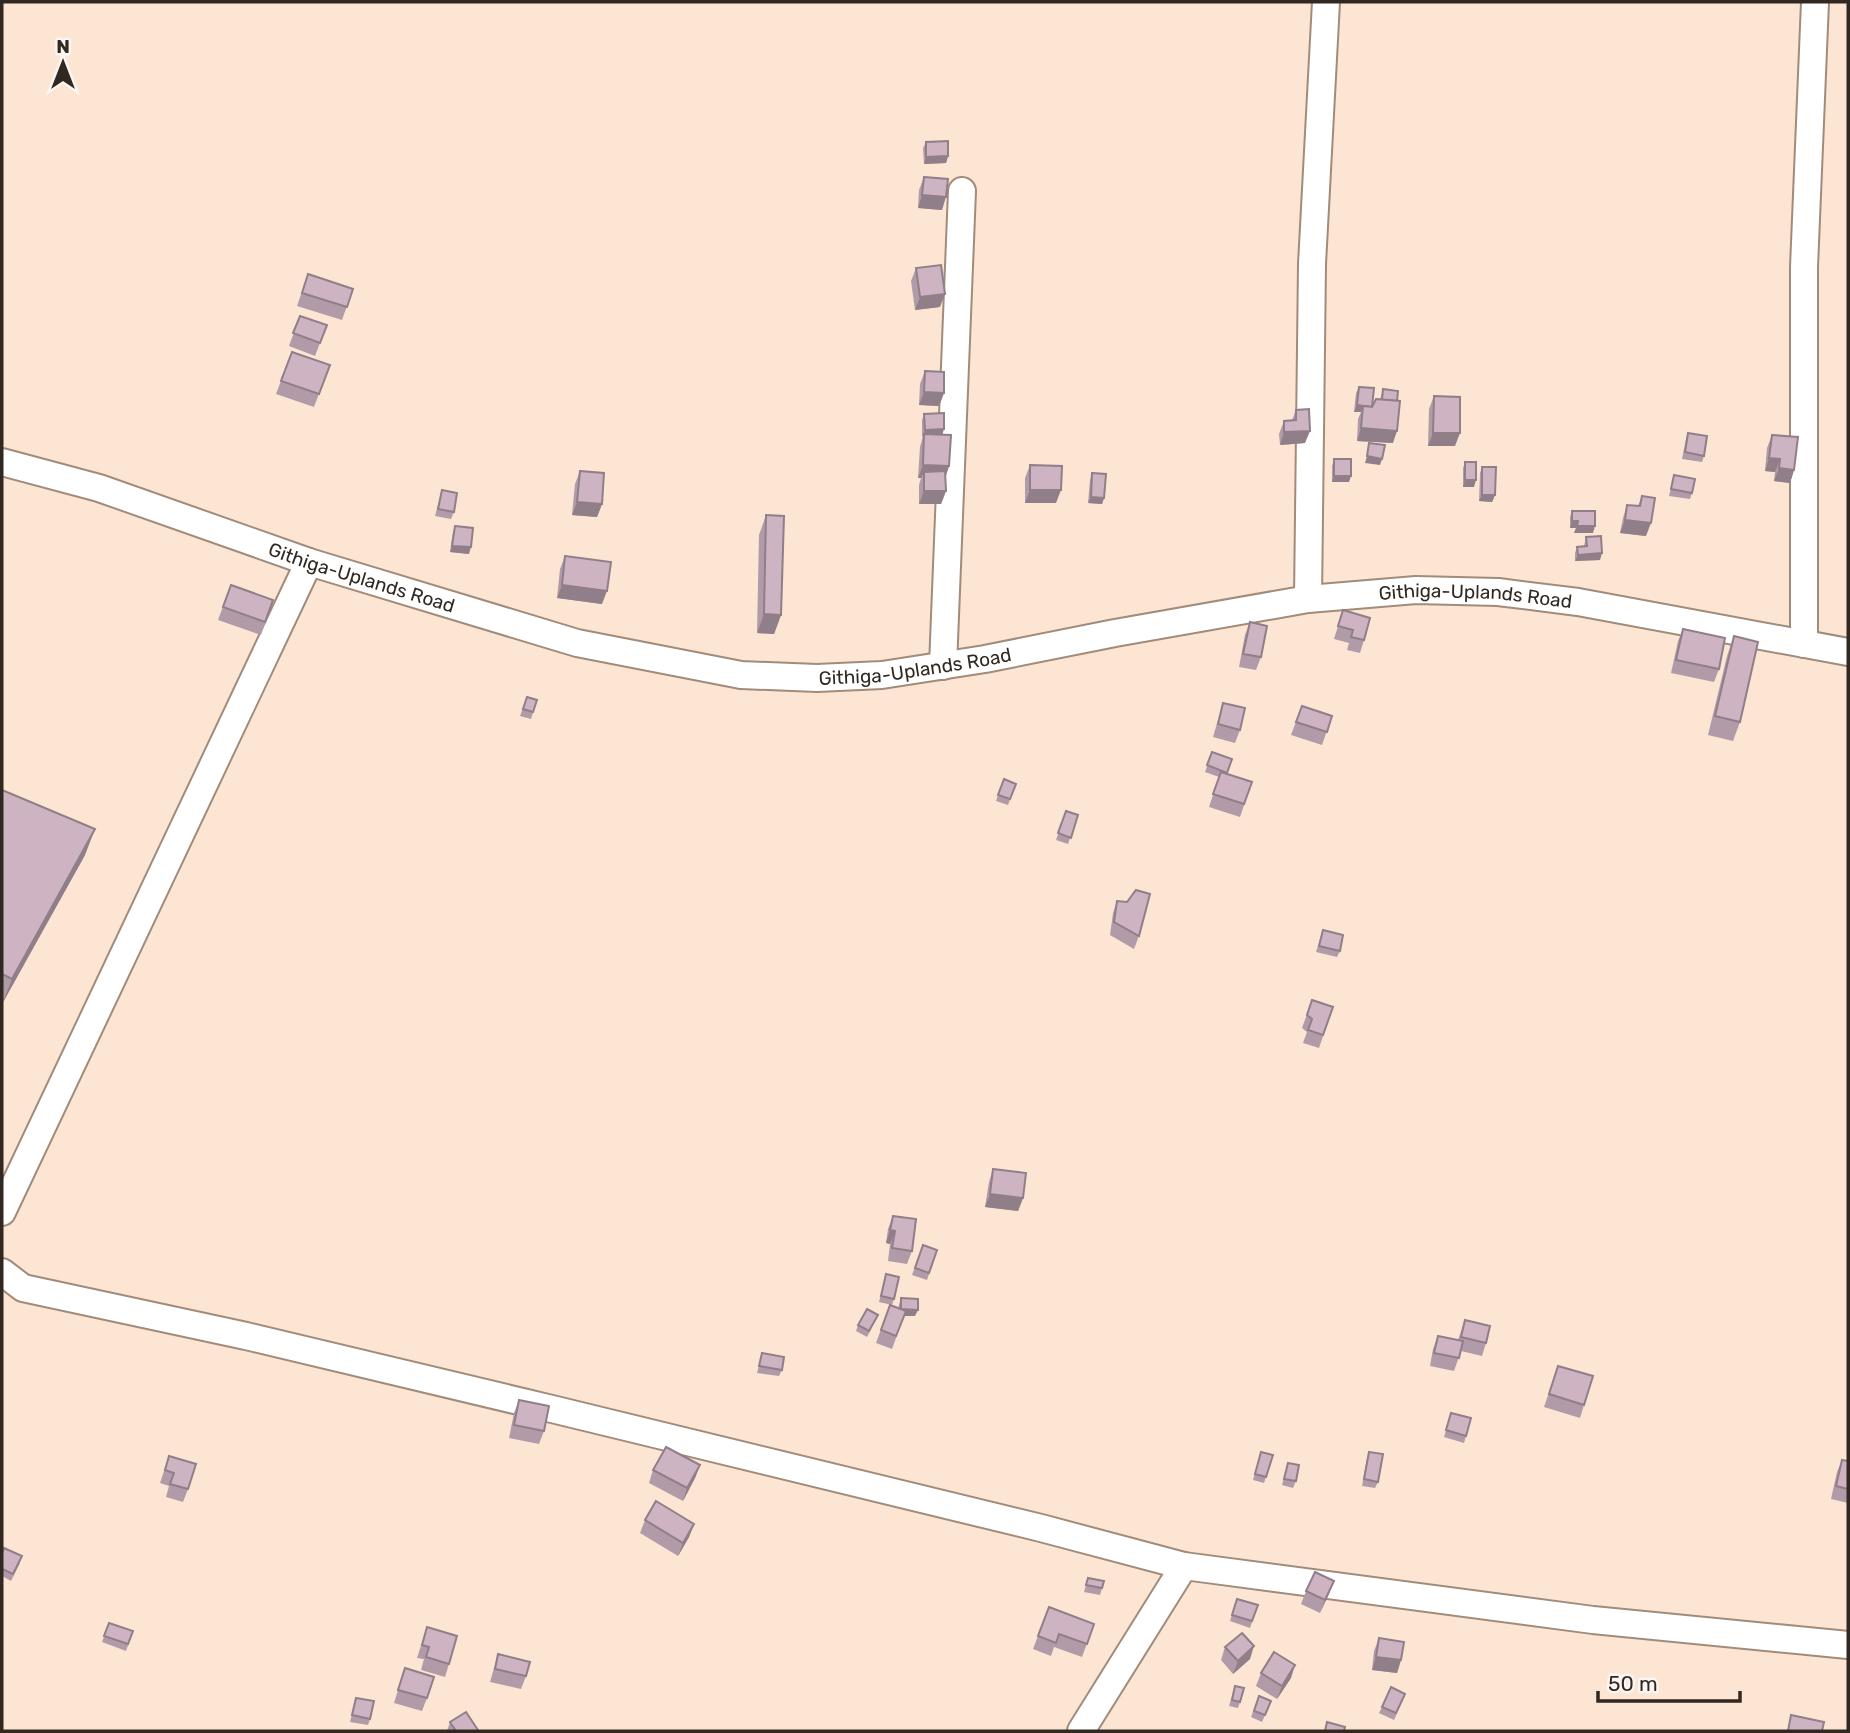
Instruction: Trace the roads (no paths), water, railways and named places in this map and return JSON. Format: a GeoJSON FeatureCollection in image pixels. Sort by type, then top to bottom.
{"type":"FeatureCollection","features":[{"type":"Feature","properties":{"kind":"street"},"geometry":{"type":"LineString","coordinates":[[1308,599],[1312,264],[1326,2]]}},
{"type":"Feature","properties":{"kind":"street"},"geometry":{"type":"LineString","coordinates":[[1804,644],[1804,267],[1815,2]]}},
{"type":"Feature","properties":{"kind":"street"},"geometry":{"type":"LineString","coordinates":[[943,666],[962,191]]}},
{"type":"Feature","properties":{"kind":"street","name":"Githiga-Uplands Road"},"geometry":{"type":"LineString","coordinates":[[2,462],[99,488],[309,562],[577,643],[741,675],[817,678],[882,676],[1308,599],[1416,590],[1497,592],[1578,602],[1848,652]]}},
{"type":"Feature","properties":{"kind":"street"},"geometry":{"type":"LineString","coordinates":[[2,1212],[309,562]]}},
{"type":"Feature","properties":{"kind":"street"},"geometry":{"type":"LineString","coordinates":[[2,1272],[23,1288],[246,1336],[552,1409],[1041,1528],[1184,1566],[1593,1620],[1848,1645]]}},
{"type":"Feature","properties":{"kind":"street"},"geometry":{"type":"LineString","coordinates":[[1080,1731],[1184,1566]]}}]}
